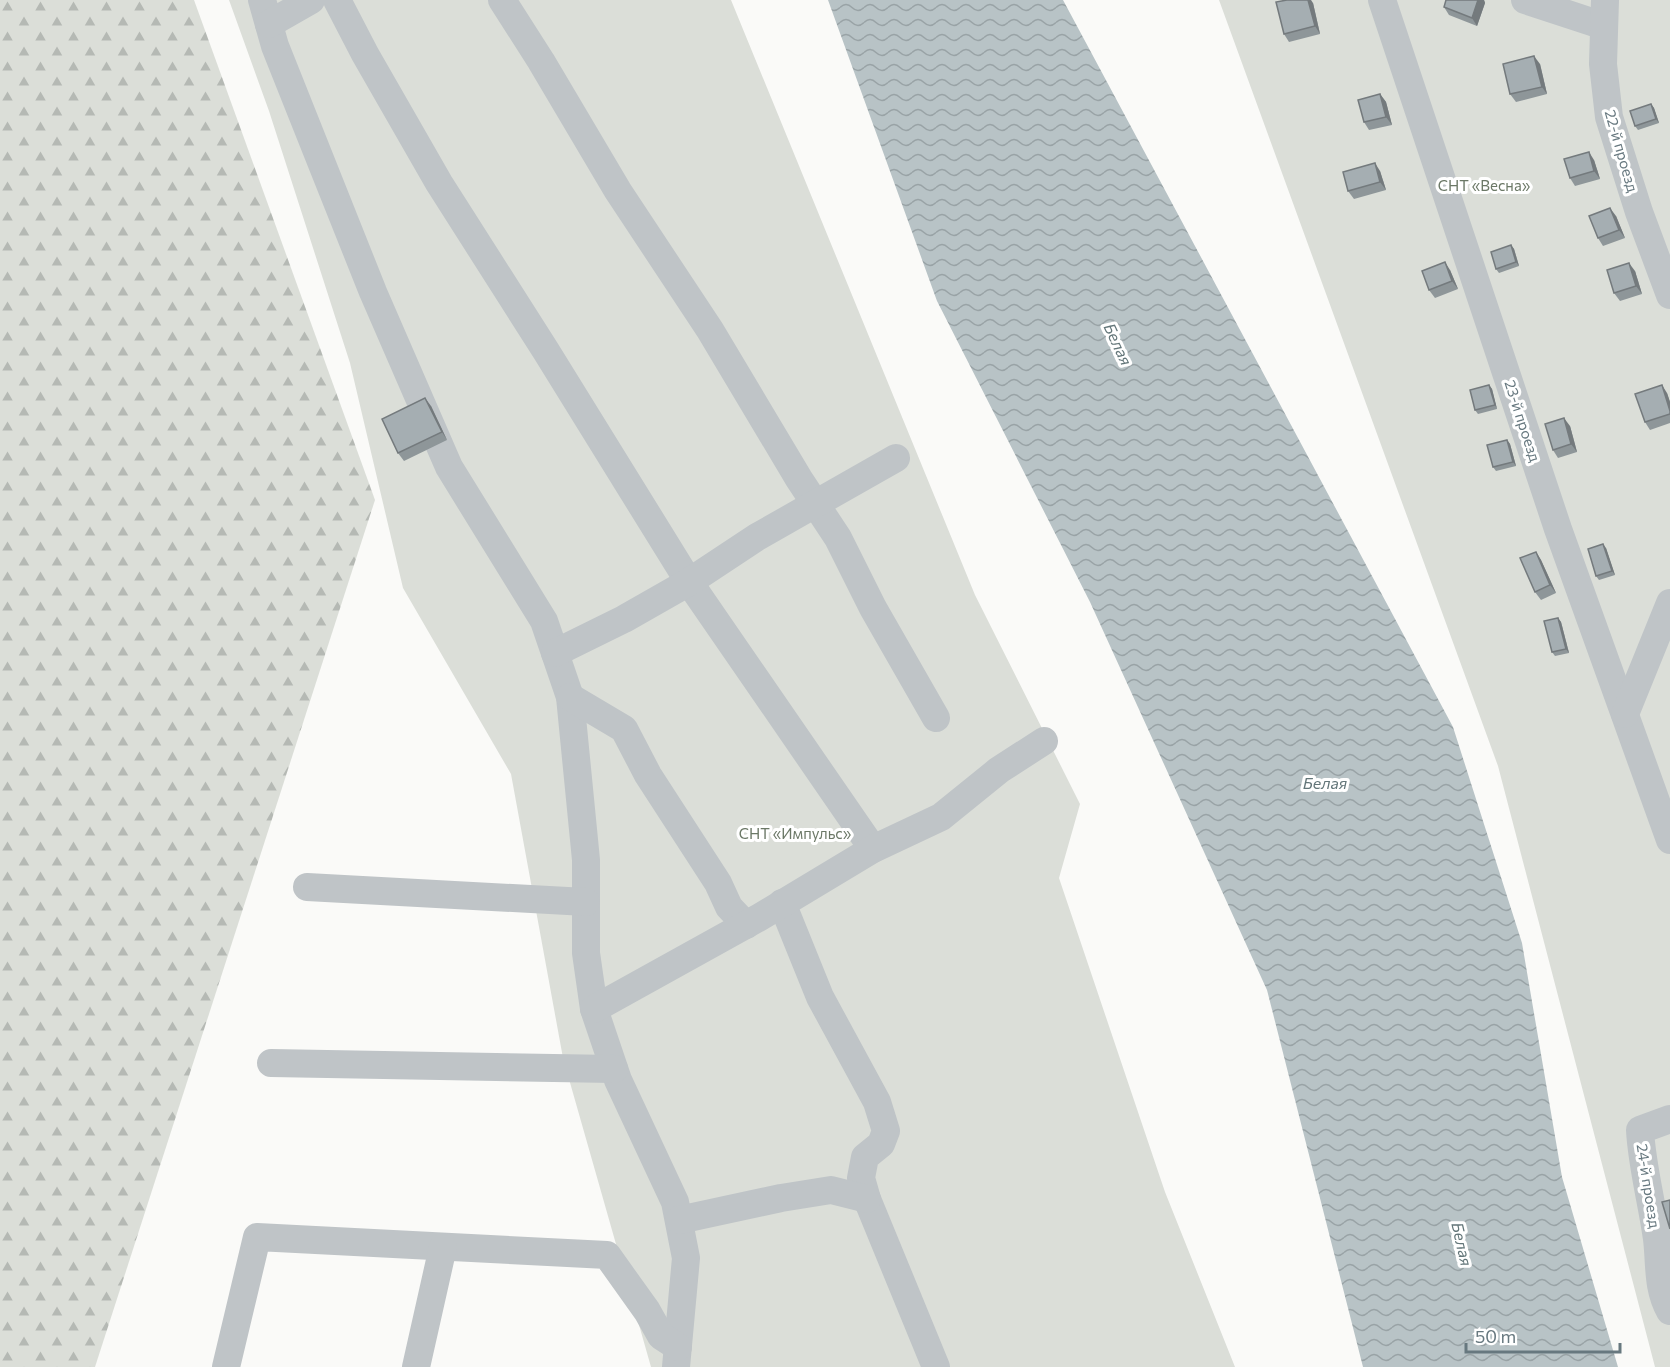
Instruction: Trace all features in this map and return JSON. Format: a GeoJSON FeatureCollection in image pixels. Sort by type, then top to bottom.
{"type":"FeatureCollection","features":[{"type":"Feature","properties":{"kind":"street"},"geometry":{"type":"LineString","coordinates":[[311,0],[266,12],[275,46],[373,292],[449,467],[544,621],[570,697],[581,791],[586,860],[586,953],[594,1009],[614,1069],[675,1202],[686,1258],[677,1357]]}},
{"type":"Feature","properties":{"kind":"street"},"geometry":{"type":"LineString","coordinates":[[337,0],[438,183],[546,351],[689,582],[873,849]]}},
{"type":"Feature","properties":{"kind":"street"},"geometry":{"type":"LineString","coordinates":[[502,0],[618,191],[710,330],[838,538],[873,608],[936,718]]}},
{"type":"Feature","properties":{"kind":"street","name":"23-й проезд"},"geometry":{"type":"LineString","coordinates":[[1382,0],[1558,529],[1670,840]]}},
{"type":"Feature","properties":{"kind":"street"},"geometry":{"type":"LineString","coordinates":[[1526,0],[1604,13]]}},
{"type":"Feature","properties":{"kind":"street","name":"22-й проезд"},"geometry":{"type":"LineString","coordinates":[[1604,13],[1603,64],[1609,117],[1639,212],[1670,295]]}},
{"type":"Feature","properties":{"kind":"street"},"geometry":{"type":"LineString","coordinates":[[555,653],[624,619],[689,582],[757,537],[896,458]]}},
{"type":"Feature","properties":{"kind":"street"},"geometry":{"type":"LineString","coordinates":[[1625,714],[1670,603]]}},
{"type":"Feature","properties":{"kind":"street"},"geometry":{"type":"LineString","coordinates":[[570,697],[624,729],[648,776],[718,883],[729,907],[746,925]]}},
{"type":"Feature","properties":{"kind":"street"},"geometry":{"type":"LineString","coordinates":[[594,1009],[746,925],[873,849],[941,817],[999,770],[1044,741]]}},
{"type":"Feature","properties":{"kind":"street"},"geometry":{"type":"LineString","coordinates":[[307,887],[586,902]]}},
{"type":"Feature","properties":{"kind":"street"},"geometry":{"type":"LineString","coordinates":[[782,903],[820,997],[877,1102],[886,1131],[881,1144],[865,1157],[861,1178],[867,1199],[936,1367]]}},
{"type":"Feature","properties":{"kind":"street"},"geometry":{"type":"LineString","coordinates":[[271,1063],[614,1069]]}},
{"type":"Feature","properties":{"kind":"street","name":"24-й проезд"},"geometry":{"type":"LineString","coordinates":[[1670,1119],[1640,1130],[1641,1154],[1657,1239],[1659,1275],[1664,1300],[1670,1311]]}},
{"type":"Feature","properties":{"kind":"street"},"geometry":{"type":"LineString","coordinates":[[679,1220],[781,1198],[831,1190],[867,1199]]}},
{"type":"Feature","properties":{"kind":"street"},"geometry":{"type":"LineString","coordinates":[[226,1367],[257,1237],[608,1255],[677,1357]]}},
{"type":"Feature","properties":{"kind":"street"},"geometry":{"type":"LineString","coordinates":[[416,1367],[443,1247]]}},
{"type":"Feature","properties":{"kind":"green space"},"geometry":{"type":"Polygon","coordinates":[[[0,0],[194,0],[375,500],[95,1367],[0,1367],[0,0]]]}},
{"type":"Feature","properties":{"kind":"green space","name":"СНТ «Импульс»"},"geometry":{"type":"Polygon","coordinates":[[[229,0],[731,0],[975,595],[1080,804],[1059,878],[1165,1192],[1235,1367],[651,1367],[563,1058],[511,774],[403,588],[350,363],[269,111],[229,0]]]}},
{"type":"Feature","properties":{"kind":"green space","name":"СНТ «Весна»"},"geometry":{"type":"Polygon","coordinates":[[[1219,0],[1670,0],[1670,1367],[1655,1367],[1498,766],[1219,0]]]}},
{"type":"Feature","properties":{"kind":"water","name":"Белая"},"geometry":{"type":"Polygon","coordinates":[[[828,0],[1063,0],[1453,727],[1522,943],[1562,1177],[1618,1367],[1363,1367],[1267,990],[1090,602],[937,301],[828,0]]]}},
{"type":"Feature","properties":{"kind":"building"},"geometry":{"type":"Polygon","coordinates":[[[1308,0],[1315,26],[1284,34],[1276,2],[1308,0]]]}},
{"type":"Feature","properties":{"kind":"building"},"geometry":{"type":"Polygon","coordinates":[[[1446,0],[1478,0],[1472,18],[1444,7],[1446,0]]]}},
{"type":"Feature","properties":{"kind":"building"},"geometry":{"type":"Polygon","coordinates":[[[1534,56],[1542,87],[1510,94],[1503,64],[1534,56]]]}},
{"type":"Feature","properties":{"kind":"building"},"geometry":{"type":"Polygon","coordinates":[[[1380,94],[1386,117],[1364,122],[1358,100],[1380,94]]]}},
{"type":"Feature","properties":{"kind":"building"},"geometry":{"type":"Polygon","coordinates":[[[1651,104],[1656,119],[1635,126],[1630,111],[1651,104]]]}},
{"type":"Feature","properties":{"kind":"building"},"geometry":{"type":"Polygon","coordinates":[[[1589,152],[1594,171],[1570,178],[1564,159],[1589,152]]]}},
{"type":"Feature","properties":{"kind":"building"},"geometry":{"type":"Polygon","coordinates":[[[1375,163],[1380,182],[1348,191],[1343,172],[1375,163]]]}},
{"type":"Feature","properties":{"kind":"building"},"geometry":{"type":"Polygon","coordinates":[[[1610,208],[1619,230],[1598,238],[1589,216],[1610,208]]]}},
{"type":"Feature","properties":{"kind":"building"},"geometry":{"type":"Polygon","coordinates":[[[1511,245],[1516,262],[1496,269],[1491,252],[1511,245]]]}},
{"type":"Feature","properties":{"kind":"building"},"geometry":{"type":"Polygon","coordinates":[[[1445,262],[1452,281],[1429,290],[1422,271],[1445,262]]]}},
{"type":"Feature","properties":{"kind":"building"},"geometry":{"type":"Polygon","coordinates":[[[1629,263],[1636,286],[1614,293],[1607,270],[1629,263]]]}},
{"type":"Feature","properties":{"kind":"building"},"geometry":{"type":"Polygon","coordinates":[[[1489,385],[1495,405],[1475,410],[1470,390],[1489,385]]]}},
{"type":"Feature","properties":{"kind":"building"},"geometry":{"type":"Polygon","coordinates":[[[1662,385],[1670,414],[1645,422],[1635,394],[1662,385]]]}},
{"type":"Feature","properties":{"kind":"building"},"geometry":{"type":"Polygon","coordinates":[[[425,398],[442,432],[398,453],[382,419],[425,398]]]}},
{"type":"Feature","properties":{"kind":"building"},"geometry":{"type":"Polygon","coordinates":[[[1564,418],[1571,444],[1553,450],[1545,424],[1564,418]]]}},
{"type":"Feature","properties":{"kind":"building"},"geometry":{"type":"Polygon","coordinates":[[[1507,440],[1513,462],[1493,467],[1487,445],[1507,440]]]}},
{"type":"Feature","properties":{"kind":"building"},"geometry":{"type":"Polygon","coordinates":[[[1603,544],[1612,571],[1596,576],[1588,549],[1603,544]]]}},
{"type":"Feature","properties":{"kind":"building"},"geometry":{"type":"Polygon","coordinates":[[[1536,552],[1550,585],[1535,592],[1520,558],[1536,552]]]}},
{"type":"Feature","properties":{"kind":"building"},"geometry":{"type":"Polygon","coordinates":[[[1558,618],[1566,649],[1552,652],[1544,621],[1558,618]]]}},
{"type":"Feature","properties":{"kind":"building"},"geometry":{"type":"Polygon","coordinates":[[[1670,1200],[1670,1229],[1662,1202],[1670,1200]]]}}]}
